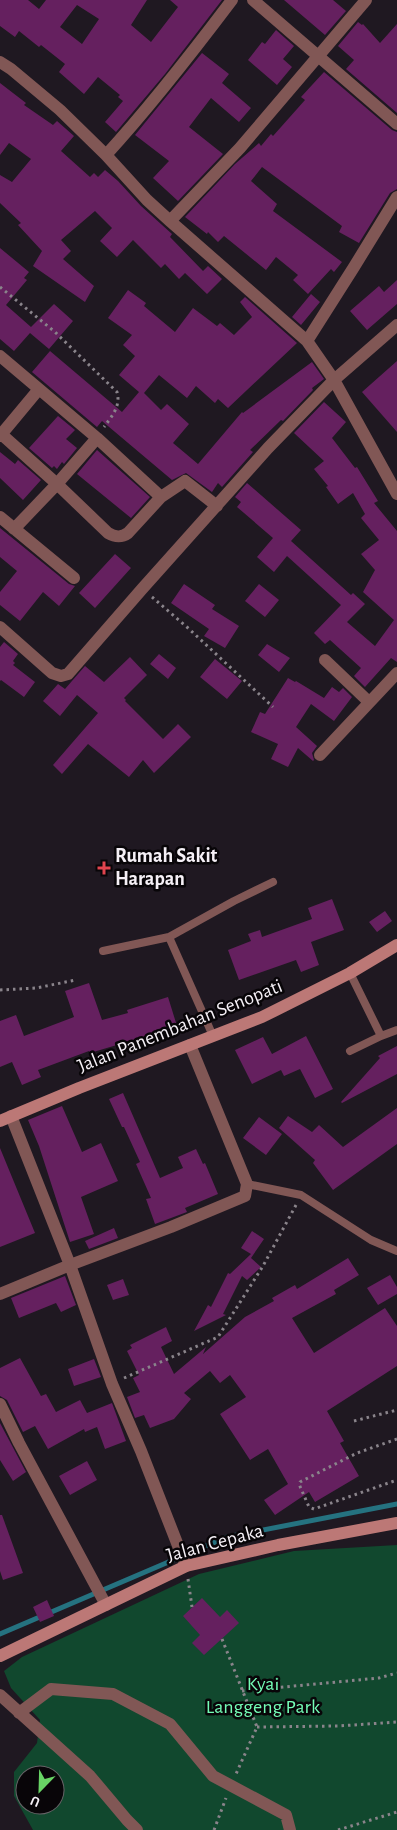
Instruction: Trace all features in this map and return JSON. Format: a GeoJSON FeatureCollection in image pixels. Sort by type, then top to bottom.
{"type":"FeatureCollection","features":[{"type":"Feature","properties":{"kind":"main road","name":"Jalan Panembahan Senopati"},"geometry":{"type":"LineString","coordinates":[[5,1118],[262,1018],[397,945]]}},
{"type":"Feature","properties":{"kind":"main road","name":"Jalan Cepaka"},"geometry":{"type":"LineString","coordinates":[[0,1656],[186,1566],[278,1545],[397,1523]]}},
{"type":"Feature","properties":{"kind":"street"},"geometry":{"type":"LineString","coordinates":[[106,155],[127,132],[232,0]]}},
{"type":"Feature","properties":{"kind":"street"},"geometry":{"type":"LineString","coordinates":[[252,0],[397,124]]}},
{"type":"Feature","properties":{"kind":"street"},"geometry":{"type":"LineString","coordinates":[[170,221],[240,148],[366,0]]}},
{"type":"Feature","properties":{"kind":"street"},"geometry":{"type":"LineString","coordinates":[[0,62],[12,69],[60,110],[170,221],[307,341],[334,380],[397,494]]}},
{"type":"Feature","properties":{"kind":"street"},"geometry":{"type":"LineString","coordinates":[[307,341],[397,197]]}},
{"type":"Feature","properties":{"kind":"street"},"geometry":{"type":"LineString","coordinates":[[0,626],[52,673],[65,676],[68,674],[268,448],[334,380],[397,325]]}},
{"type":"Feature","properties":{"kind":"street"},"geometry":{"type":"LineString","coordinates":[[0,356],[97,438],[161,497]]}},
{"type":"Feature","properties":{"kind":"street"},"geometry":{"type":"LineString","coordinates":[[39,389],[1,435],[58,484],[108,533],[119,537],[128,533],[161,497],[185,481],[216,506]]}},
{"type":"Feature","properties":{"kind":"street"},"geometry":{"type":"LineString","coordinates":[[14,529],[58,484],[97,438]]}},
{"type":"Feature","properties":{"kind":"street"},"geometry":{"type":"LineString","coordinates":[[0,517],[74,578]]}},
{"type":"Feature","properties":{"kind":"street"},"geometry":{"type":"LineString","coordinates":[[326,660],[369,702]]}},
{"type":"Feature","properties":{"kind":"street"},"geometry":{"type":"LineString","coordinates":[[320,755],[397,673]]}},
{"type":"Feature","properties":{"kind":"street"},"geometry":{"type":"LineString","coordinates":[[0,1294],[245,1196],[247,1184],[190,1045]]}},
{"type":"Feature","properties":{"kind":"street"},"geometry":{"type":"LineString","coordinates":[[5,1118],[70,1265],[112,1384],[138,1443],[186,1566]]}},
{"type":"Feature","properties":{"kind":"street"},"geometry":{"type":"LineString","coordinates":[[0,1404],[106,1605]]}},
{"type":"Feature","properties":{"kind":"street"},"geometry":{"type":"LineString","coordinates":[[19,1713],[51,1689],[113,1694],[170,1724],[213,1776],[286,1816],[290,1830]]}},
{"type":"Feature","properties":{"kind":"street"},"geometry":{"type":"LineString","coordinates":[[0,1695],[90,1776],[127,1820],[138,1830]]}},
{"type":"Feature","properties":{"kind":"lane"},"geometry":{"type":"LineString","coordinates":[[103,951],[169,937],[273,882]]}},
{"type":"Feature","properties":{"kind":"lane"},"geometry":{"type":"LineString","coordinates":[[169,937],[213,1036]]}},
{"type":"Feature","properties":{"kind":"lane"},"geometry":{"type":"LineString","coordinates":[[350,972],[381,1036]]}},
{"type":"Feature","properties":{"kind":"lane"},"geometry":{"type":"LineString","coordinates":[[350,1051],[397,1030]]}},
{"type":"Feature","properties":{"kind":"lane"},"geometry":{"type":"LineString","coordinates":[[247,1184],[301,1195],[371,1240],[397,1251]]}},
{"type":"Feature","properties":{"kind":"path"},"geometry":{"type":"LineString","coordinates":[[0,286],[55,332],[117,392],[119,400],[116,409],[97,438]]}},
{"type":"Feature","properties":{"kind":"path"},"geometry":{"type":"LineString","coordinates":[[142,589],[188,628],[273,707]]}},
{"type":"Feature","properties":{"kind":"path"},"geometry":{"type":"LineString","coordinates":[[0,990],[36,988],[76,980]]}},
{"type":"Feature","properties":{"kind":"path"},"geometry":{"type":"LineString","coordinates":[[112,1384],[218,1337],[263,1266],[301,1195]]}},
{"type":"Feature","properties":{"kind":"path"},"geometry":{"type":"LineString","coordinates":[[354,1422],[397,1410]]}},
{"type":"Feature","properties":{"kind":"path"},"geometry":{"type":"LineString","coordinates":[[397,1439],[357,1453],[299,1484],[309,1507],[314,1509],[397,1480]]}},
{"type":"Feature","properties":{"kind":"path"},"geometry":{"type":"LineString","coordinates":[[186,1566],[192,1607]]}},
{"type":"Feature","properties":{"kind":"path"},"geometry":{"type":"LineString","coordinates":[[214,1830],[231,1785],[257,1727],[222,1639]]}},
{"type":"Feature","properties":{"kind":"path"},"geometry":{"type":"LineString","coordinates":[[242,1691],[378,1678],[397,1673]]}},
{"type":"Feature","properties":{"kind":"path"},"geometry":{"type":"LineString","coordinates":[[257,1727],[338,1726],[397,1722]]}},
{"type":"Feature","properties":{"kind":"path"},"geometry":{"type":"LineString","coordinates":[[338,1830],[397,1812]]}},
{"type":"Feature","properties":{"kind":"green space","name":"Kyai Langgeng Park"},"geometry":{"type":"Polygon","coordinates":[[[397,1545],[397,1830],[33,1830],[25,1815],[65,1815],[65,1765],[20,1765],[37,1743],[40,1720],[11,1688],[4,1671],[22,1657],[199,1574],[294,1551],[397,1545]]]}},
{"type":"Feature","properties":{"kind":"green space","name":"Kyai Langgeng Park"},"geometry":{"type":"Polygon","coordinates":[[[15,1771],[15,1798],[14,1796],[15,1771]]]}},
{"type":"Feature","properties":{"kind":"building"},"geometry":{"type":"Polygon","coordinates":[[[0,0],[28,0],[39,9],[46,0],[147,0],[131,25],[151,42],[178,7],[170,0],[222,0],[165,74],[116,132],[105,122],[123,101],[118,97],[120,95],[98,77],[84,94],[59,72],[65,64],[19,31],[15,37],[0,26],[0,0]],[[77,5],[60,27],[82,44],[99,19],[77,5]]]}},
{"type":"Feature","properties":{"kind":"building"},"geometry":{"type":"Polygon","coordinates":[[[284,0],[333,0],[346,11],[325,35],[284,0]]]}},
{"type":"Feature","properties":{"kind":"building"},"geometry":{"type":"Polygon","coordinates":[[[358,22],[363,24],[380,43],[397,24],[397,113],[346,69],[354,60],[338,46],[358,22]]]}},
{"type":"Feature","properties":{"kind":"building"},"geometry":{"type":"Polygon","coordinates":[[[276,30],[294,46],[283,59],[292,67],[277,85],[248,60],[262,42],[265,44],[276,30]]]}},
{"type":"Feature","properties":{"kind":"building"},"geometry":{"type":"Polygon","coordinates":[[[202,53],[229,74],[222,83],[251,108],[239,122],[211,98],[189,127],[223,154],[178,201],[153,178],[169,161],[135,135],[202,53]]]}},
{"type":"Feature","properties":{"kind":"building"},"geometry":{"type":"Polygon","coordinates":[[[324,72],[392,130],[397,132],[397,189],[390,193],[359,243],[339,232],[342,226],[262,167],[251,181],[277,204],[273,211],[342,262],[334,272],[331,269],[308,294],[293,280],[298,275],[276,257],[266,270],[224,236],[218,242],[208,232],[207,234],[185,217],[235,164],[259,143],[261,146],[271,134],[273,136],[305,100],[301,97],[324,72]]]}},
{"type":"Feature","properties":{"kind":"building"},"geometry":{"type":"Polygon","coordinates":[[[0,83],[26,103],[24,105],[53,125],[57,121],[74,136],[61,151],[90,177],[94,173],[98,177],[105,170],[172,234],[170,237],[203,271],[208,266],[222,279],[207,294],[185,273],[179,279],[165,264],[161,268],[133,240],[117,257],[100,241],[112,228],[95,211],[61,240],[71,251],[63,259],[94,286],[85,302],[33,266],[42,251],[18,225],[21,223],[0,203],[0,175],[12,182],[31,159],[9,143],[0,155],[0,83]]]}},
{"type":"Feature","properties":{"kind":"building"},"geometry":{"type":"Polygon","coordinates":[[[0,248],[29,272],[24,278],[27,280],[6,305],[31,327],[54,304],[73,321],[49,349],[30,333],[14,351],[0,339],[0,248]]]}},
{"type":"Feature","properties":{"kind":"building"},"geometry":{"type":"Polygon","coordinates":[[[397,280],[397,304],[367,330],[350,311],[379,286],[384,292],[397,280]]]}},
{"type":"Feature","properties":{"kind":"building"},"geometry":{"type":"Polygon","coordinates":[[[128,290],[146,303],[144,306],[175,332],[193,308],[217,326],[220,323],[234,335],[252,317],[240,302],[245,297],[297,343],[228,408],[218,399],[215,403],[196,386],[187,398],[159,375],[144,393],[161,410],[167,404],[189,424],[173,443],[198,464],[242,412],[312,362],[324,379],[312,388],[313,390],[283,421],[281,420],[250,450],[253,452],[222,487],[218,483],[212,492],[186,473],[172,480],[102,421],[97,427],[32,372],[50,351],[122,412],[139,392],[119,375],[135,356],[123,345],[132,335],[108,318],[128,290]]]}},
{"type":"Feature","properties":{"kind":"building"},"geometry":{"type":"Polygon","coordinates":[[[311,294],[320,302],[301,325],[292,317],[311,294]]]}},
{"type":"Feature","properties":{"kind":"building"},"geometry":{"type":"Polygon","coordinates":[[[397,361],[397,432],[362,392],[397,361]]]}},
{"type":"Feature","properties":{"kind":"building"},"geometry":{"type":"Polygon","coordinates":[[[324,402],[346,422],[332,438],[355,468],[357,467],[378,501],[374,503],[397,531],[397,662],[391,658],[365,687],[354,676],[361,668],[330,640],[325,644],[314,633],[341,605],[287,556],[274,572],[257,557],[273,538],[237,507],[241,502],[235,497],[247,483],[301,530],[291,541],[351,595],[353,593],[365,604],[347,622],[375,646],[394,620],[363,592],[375,570],[361,554],[379,540],[361,518],[365,514],[353,493],[338,504],[326,487],[328,486],[314,469],[324,461],[294,433],[324,402]]]}},
{"type":"Feature","properties":{"kind":"building"},"geometry":{"type":"Polygon","coordinates":[[[58,416],[75,430],[66,439],[77,448],[64,464],[62,462],[57,469],[54,466],[52,468],[29,448],[58,416]]]}},
{"type":"Feature","properties":{"kind":"building"},"geometry":{"type":"Polygon","coordinates":[[[97,450],[150,497],[131,518],[77,474],[97,450]]]}},
{"type":"Feature","properties":{"kind":"building"},"geometry":{"type":"Polygon","coordinates":[[[0,452],[15,464],[18,460],[41,480],[23,500],[0,478],[0,452]]]}},
{"type":"Feature","properties":{"kind":"building"},"geometry":{"type":"Polygon","coordinates":[[[0,528],[69,584],[75,586],[59,606],[43,592],[20,621],[0,605],[0,592],[17,571],[0,557],[0,528]]]}},
{"type":"Feature","properties":{"kind":"building"},"geometry":{"type":"Polygon","coordinates":[[[115,554],[131,568],[95,608],[79,593],[115,554]]]}},
{"type":"Feature","properties":{"kind":"building"},"geometry":{"type":"Polygon","coordinates":[[[184,584],[215,605],[212,609],[239,626],[225,648],[204,636],[209,629],[171,603],[184,584]]]}},
{"type":"Feature","properties":{"kind":"building"},"geometry":{"type":"Polygon","coordinates":[[[259,584],[279,600],[265,617],[245,601],[259,584]]]}},
{"type":"Feature","properties":{"kind":"building"},"geometry":{"type":"Polygon","coordinates":[[[4,642],[18,654],[13,661],[15,663],[13,665],[35,682],[24,697],[0,681],[0,647],[4,642]]]}},
{"type":"Feature","properties":{"kind":"building"},"geometry":{"type":"Polygon","coordinates":[[[267,644],[290,658],[279,672],[258,655],[267,644]]]}},
{"type":"Feature","properties":{"kind":"building"},"geometry":{"type":"Polygon","coordinates":[[[159,654],[176,668],[168,679],[150,664],[159,654]]]}},
{"type":"Feature","properties":{"kind":"building"},"geometry":{"type":"Polygon","coordinates":[[[130,657],[147,675],[124,698],[125,701],[163,739],[178,724],[191,737],[154,773],[143,760],[129,777],[88,744],[62,774],[53,765],[98,713],[77,695],[60,716],[43,701],[58,684],[65,689],[85,666],[104,682],[130,657]]]}},
{"type":"Feature","properties":{"kind":"building"},"geometry":{"type":"Polygon","coordinates":[[[215,659],[242,681],[227,699],[200,677],[215,659]]]}},
{"type":"Feature","properties":{"kind":"building"},"geometry":{"type":"Polygon","coordinates":[[[288,678],[324,698],[332,687],[339,692],[343,688],[352,697],[334,721],[311,704],[296,727],[317,746],[312,753],[314,760],[298,748],[288,767],[271,759],[278,744],[251,732],[260,712],[265,714],[288,678]]]}},
{"type":"Feature","properties":{"kind":"building"},"geometry":{"type":"Polygon","coordinates":[[[332,899],[344,930],[311,942],[319,965],[301,972],[296,960],[239,980],[228,950],[251,941],[248,934],[260,930],[262,937],[312,919],[308,908],[332,899]]]}},
{"type":"Feature","properties":{"kind":"building"},"geometry":{"type":"Polygon","coordinates":[[[385,911],[392,921],[377,932],[369,922],[385,911]]]}},
{"type":"Feature","properties":{"kind":"building"},"geometry":{"type":"Polygon","coordinates":[[[89,983],[102,1020],[128,1013],[127,1010],[168,997],[177,1026],[167,1029],[170,1037],[139,1047],[137,1039],[90,1053],[89,1051],[38,1070],[41,1077],[22,1085],[12,1062],[0,1067],[0,1021],[16,1015],[24,1036],[74,1017],[65,991],[89,983]]]}},
{"type":"Feature","properties":{"kind":"building"},"geometry":{"type":"Polygon","coordinates":[[[306,1036],[333,1089],[315,1098],[300,1069],[284,1076],[281,1070],[252,1084],[235,1050],[263,1037],[272,1054],[306,1036]]]}},
{"type":"Feature","properties":{"kind":"building"},"geometry":{"type":"Polygon","coordinates":[[[397,1046],[397,1074],[342,1103],[380,1058],[378,1056],[397,1046]]]}},
{"type":"Feature","properties":{"kind":"building"},"geometry":{"type":"Polygon","coordinates":[[[123,1093],[160,1178],[183,1168],[178,1157],[196,1149],[203,1164],[205,1163],[218,1194],[185,1208],[187,1212],[155,1224],[146,1199],[151,1198],[136,1164],[140,1162],[109,1099],[123,1093]]]}},
{"type":"Feature","properties":{"kind":"building"},"geometry":{"type":"Polygon","coordinates":[[[62,1106],[82,1152],[101,1143],[118,1181],[81,1197],[94,1234],[70,1242],[39,1146],[28,1120],[62,1106]]]}},
{"type":"Feature","properties":{"kind":"building"},"geometry":{"type":"Polygon","coordinates":[[[397,1108],[397,1144],[333,1190],[313,1163],[315,1160],[279,1128],[288,1116],[312,1132],[319,1125],[343,1147],[397,1108]]]}},
{"type":"Feature","properties":{"kind":"building"},"geometry":{"type":"Polygon","coordinates":[[[259,1117],[282,1134],[266,1155],[243,1138],[259,1117]]]}},
{"type":"Feature","properties":{"kind":"building"},"geometry":{"type":"Polygon","coordinates":[[[0,1148],[35,1233],[0,1247],[0,1148]]]}},
{"type":"Feature","properties":{"kind":"building"},"geometry":{"type":"Polygon","coordinates":[[[114,1228],[118,1238],[89,1249],[85,1241],[114,1228]]]}},
{"type":"Feature","properties":{"kind":"building"},"geometry":{"type":"Polygon","coordinates":[[[252,1231],[264,1239],[251,1258],[261,1267],[247,1280],[242,1276],[223,1314],[226,1315],[194,1331],[208,1305],[211,1307],[228,1273],[230,1274],[251,1254],[241,1248],[252,1231]]]}},
{"type":"Feature","properties":{"kind":"building"},"geometry":{"type":"Polygon","coordinates":[[[348,1258],[359,1275],[334,1290],[336,1294],[292,1318],[314,1353],[385,1308],[397,1326],[397,1366],[327,1411],[344,1441],[340,1443],[359,1476],[315,1502],[309,1492],[275,1515],[264,1500],[288,1484],[268,1449],[250,1460],[220,1414],[246,1397],[230,1375],[220,1383],[210,1371],[184,1393],[191,1399],[174,1419],[150,1428],[144,1415],[135,1418],[127,1397],[140,1392],[133,1378],[139,1375],[127,1351],[132,1348],[130,1345],[166,1327],[172,1341],[161,1347],[174,1374],[206,1347],[203,1354],[245,1317],[274,1301],[272,1298],[295,1285],[297,1289],[348,1258]]]}},
{"type":"Feature","properties":{"kind":"building"},"geometry":{"type":"Polygon","coordinates":[[[390,1275],[397,1287],[397,1294],[378,1305],[367,1288],[390,1275]]]}},
{"type":"Feature","properties":{"kind":"building"},"geometry":{"type":"Polygon","coordinates":[[[65,1276],[76,1305],[61,1312],[56,1303],[19,1318],[11,1298],[65,1276]]]}},
{"type":"Feature","properties":{"kind":"building"},"geometry":{"type":"Polygon","coordinates":[[[123,1279],[129,1295],[113,1300],[107,1285],[123,1279]]]}},
{"type":"Feature","properties":{"kind":"building"},"geometry":{"type":"Polygon","coordinates":[[[20,1358],[41,1396],[46,1394],[56,1412],[80,1400],[87,1413],[112,1403],[126,1441],[105,1449],[97,1427],[85,1432],[84,1429],[48,1449],[35,1426],[23,1432],[7,1400],[0,1396],[0,1368],[20,1358]]]}},
{"type":"Feature","properties":{"kind":"building"},"geometry":{"type":"Polygon","coordinates":[[[94,1359],[101,1377],[74,1386],[68,1369],[94,1359]]]}},
{"type":"Feature","properties":{"kind":"building"},"geometry":{"type":"Polygon","coordinates":[[[0,1423],[26,1472],[13,1481],[0,1460],[0,1423]]]}},
{"type":"Feature","properties":{"kind":"building"},"geometry":{"type":"Polygon","coordinates":[[[87,1461],[97,1480],[70,1495],[59,1476],[87,1461]]]}},
{"type":"Feature","properties":{"kind":"building"},"geometry":{"type":"Polygon","coordinates":[[[0,1515],[2,1515],[23,1573],[3,1580],[0,1571],[0,1515]]]}},
{"type":"Feature","properties":{"kind":"building"},"geometry":{"type":"Polygon","coordinates":[[[202,1598],[220,1617],[227,1610],[239,1623],[204,1655],[192,1643],[200,1635],[183,1616],[202,1598]]]}},
{"type":"Feature","properties":{"kind":"building"},"geometry":{"type":"Polygon","coordinates":[[[47,1600],[54,1616],[40,1622],[33,1607],[47,1600]]]}},
{"type":"Feature","properties":{"kind":"waterway"},"geometry":{"type":"LineString","coordinates":[[0,1634],[227,1537],[397,1504]]}},
{"type":"Feature","properties":{"kind":"place","name":"Rumah Sakit Harapan"},"geometry":{"type":"Point","coordinates":[104,868]}}]}
